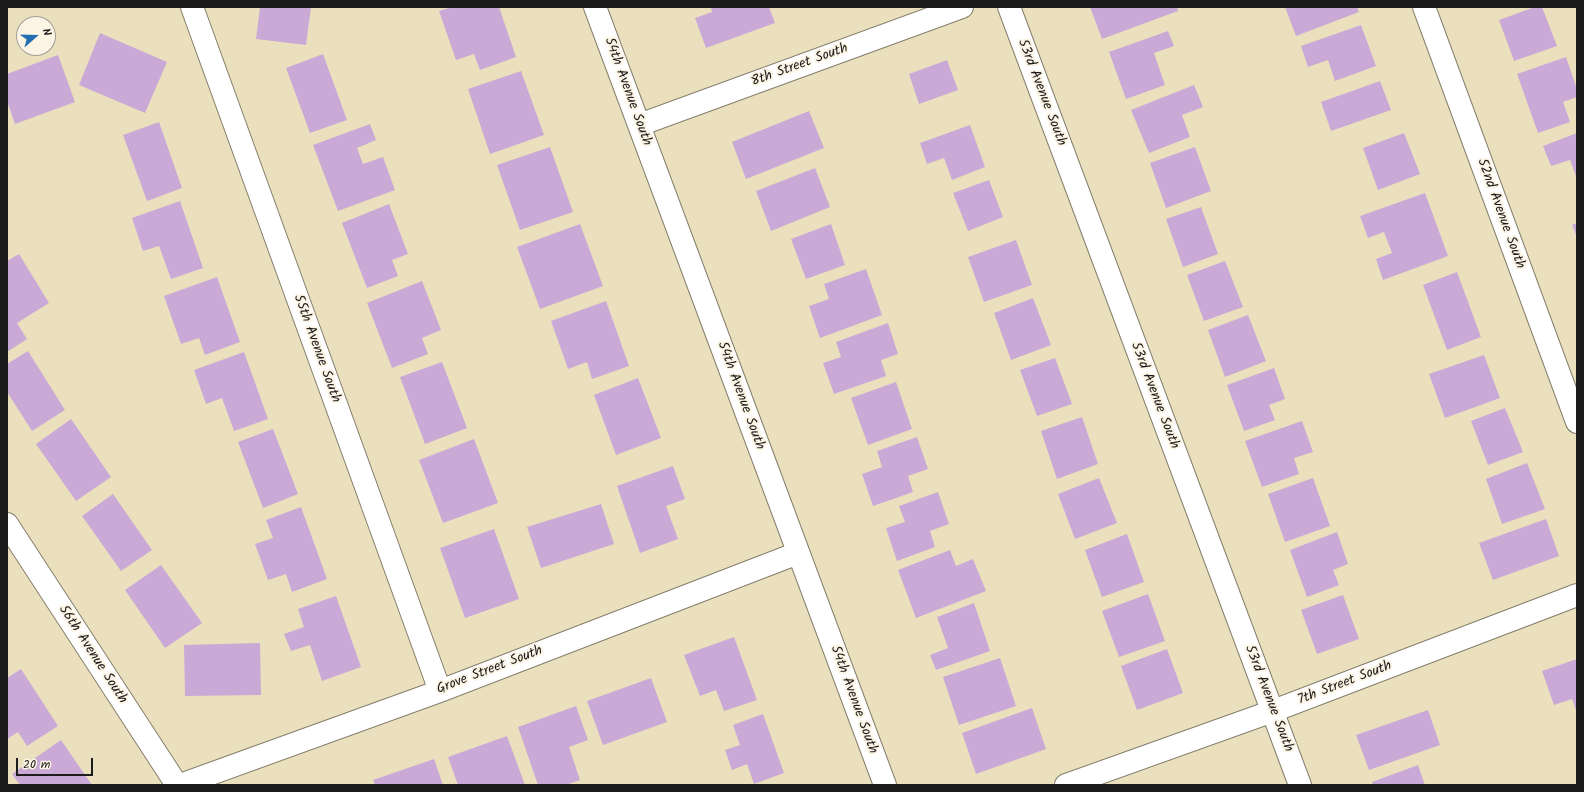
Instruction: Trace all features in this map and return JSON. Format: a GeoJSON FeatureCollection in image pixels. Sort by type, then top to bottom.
{"type":"FeatureCollection","features":[{"type":"Feature","properties":{"kind":"street","name":"55th Avenue South"},"geometry":{"type":"LineString","coordinates":[[192,7],[440,691]]}},
{"type":"Feature","properties":{"kind":"street","name":"54th Avenue South"},"geometry":{"type":"LineString","coordinates":[[596,7],[885,785]]}},
{"type":"Feature","properties":{"kind":"street","name":"8th Street South"},"geometry":{"type":"LineString","coordinates":[[639,125],[962,7]]}},
{"type":"Feature","properties":{"kind":"street","name":"53rd Avenue South"},"geometry":{"type":"LineString","coordinates":[[1009,7],[1300,785]]}},
{"type":"Feature","properties":{"kind":"street","name":"52nd Avenue South"},"geometry":{"type":"LineString","coordinates":[[1424,7],[1577,422]]}},
{"type":"Feature","properties":{"kind":"street","name":"56th Avenue South"},"geometry":{"type":"LineString","coordinates":[[7,524],[178,785]]}},
{"type":"Feature","properties":{"kind":"street","name":"Grove Street South"},"geometry":{"type":"LineString","coordinates":[[178,785],[440,691],[798,553]]}},
{"type":"Feature","properties":{"kind":"street","name":"7th Street South"},"geometry":{"type":"LineString","coordinates":[[1066,785],[1272,711],[1577,595]]}},
{"type":"Feature","properties":{"kind":"building"},"geometry":{"type":"Polygon","coordinates":[[[260,7],[311,7],[306,45],[256,39],[260,7]]]}},
{"type":"Feature","properties":{"kind":"building"},"geometry":{"type":"Polygon","coordinates":[[[452,7],[499,7],[516,57],[480,70],[474,54],[456,60],[439,11],[452,7]]]}},
{"type":"Feature","properties":{"kind":"building"},"geometry":{"type":"Polygon","coordinates":[[[711,7],[769,7],[775,23],[706,48],[695,18],[712,12],[711,7]]]}},
{"type":"Feature","properties":{"kind":"building"},"geometry":{"type":"Polygon","coordinates":[[[1090,7],[1177,7],[1178,11],[1102,39],[1090,7]]]}},
{"type":"Feature","properties":{"kind":"building"},"geometry":{"type":"Polygon","coordinates":[[[1285,7],[1357,7],[1359,12],[1296,36],[1285,7]]]}},
{"type":"Feature","properties":{"kind":"building"},"geometry":{"type":"Polygon","coordinates":[[[1535,7],[1542,7],[1557,46],[1514,61],[1499,20],[1535,7]]]}},
{"type":"Feature","properties":{"kind":"building"},"geometry":{"type":"Polygon","coordinates":[[[1361,25],[1376,66],[1335,81],[1328,60],[1308,67],[1301,46],[1361,25]]]}},
{"type":"Feature","properties":{"kind":"building"},"geometry":{"type":"Polygon","coordinates":[[[1168,31],[1174,46],[1154,53],[1165,85],[1126,99],[1109,52],[1168,31]]]}},
{"type":"Feature","properties":{"kind":"building"},"geometry":{"type":"Polygon","coordinates":[[[100,33],[167,62],[145,113],[79,85],[100,33]]]}},
{"type":"Feature","properties":{"kind":"building"},"geometry":{"type":"Polygon","coordinates":[[[323,54],[347,120],[310,133],[286,68],[323,54]]]}},
{"type":"Feature","properties":{"kind":"building"},"geometry":{"type":"Polygon","coordinates":[[[58,55],[75,102],[15,124],[7,101],[7,74],[58,55]]]}},
{"type":"Feature","properties":{"kind":"building"},"geometry":{"type":"Polygon","coordinates":[[[1566,57],[1577,89],[1577,97],[1563,102],[1570,122],[1538,133],[1517,74],[1566,57]]]}},
{"type":"Feature","properties":{"kind":"building"},"geometry":{"type":"Polygon","coordinates":[[[947,60],[958,90],[919,104],[909,74],[947,60]]]}},
{"type":"Feature","properties":{"kind":"building"},"geometry":{"type":"Polygon","coordinates":[[[521,71],[544,135],[490,154],[468,89],[521,71]]]}},
{"type":"Feature","properties":{"kind":"building"},"geometry":{"type":"Polygon","coordinates":[[[1380,81],[1391,110],[1331,131],[1321,102],[1380,81]]]}},
{"type":"Feature","properties":{"kind":"building"},"geometry":{"type":"Polygon","coordinates":[[[1194,85],[1203,107],[1182,115],[1190,137],[1149,153],[1131,110],[1194,85]]]}},
{"type":"Feature","properties":{"kind":"building"},"geometry":{"type":"Polygon","coordinates":[[[809,111],[824,148],[746,179],[732,142],[809,111]]]}},
{"type":"Feature","properties":{"kind":"building"},"geometry":{"type":"Polygon","coordinates":[[[159,122],[182,188],[147,201],[123,135],[159,122]]]}},
{"type":"Feature","properties":{"kind":"building"},"geometry":{"type":"Polygon","coordinates":[[[370,124],[376,140],[357,148],[363,164],[383,157],[395,190],[338,211],[313,145],[370,124]]]}},
{"type":"Feature","properties":{"kind":"building"},"geometry":{"type":"Polygon","coordinates":[[[970,125],[985,167],[952,180],[944,158],[927,164],[920,143],[970,125]]]}},
{"type":"Feature","properties":{"kind":"building"},"geometry":{"type":"Polygon","coordinates":[[[1404,133],[1420,174],[1378,190],[1363,148],[1404,133]]]}},
{"type":"Feature","properties":{"kind":"building"},"geometry":{"type":"Polygon","coordinates":[[[1577,133],[1577,179],[1570,160],[1551,166],[1543,146],[1577,133]]]}},
{"type":"Feature","properties":{"kind":"building"},"geometry":{"type":"Polygon","coordinates":[[[550,147],[573,212],[520,230],[497,165],[550,147]]]}},
{"type":"Feature","properties":{"kind":"building"},"geometry":{"type":"Polygon","coordinates":[[[1195,147],[1211,191],[1166,208],[1150,163],[1195,147]]]}},
{"type":"Feature","properties":{"kind":"building"},"geometry":{"type":"Polygon","coordinates":[[[815,168],[830,207],[771,231],[756,191],[815,168]]]}},
{"type":"Feature","properties":{"kind":"building"},"geometry":{"type":"Polygon","coordinates":[[[989,180],[1003,217],[968,231],[953,193],[989,180]]]}},
{"type":"Feature","properties":{"kind":"building"},"geometry":{"type":"Polygon","coordinates":[[[1425,193],[1448,256],[1383,280],[1376,259],[1392,253],[1384,232],[1368,238],[1360,216],[1425,193]]]}},
{"type":"Feature","properties":{"kind":"building"},"geometry":{"type":"Polygon","coordinates":[[[180,201],[203,268],[171,279],[159,246],[143,251],[132,218],[180,201]]]}},
{"type":"Feature","properties":{"kind":"building"},"geometry":{"type":"Polygon","coordinates":[[[389,204],[408,254],[392,260],[398,276],[367,288],[342,223],[389,204]]]}},
{"type":"Feature","properties":{"kind":"building"},"geometry":{"type":"Polygon","coordinates":[[[1201,207],[1218,254],[1183,267],[1166,219],[1201,207]]]}},
{"type":"Feature","properties":{"kind":"building"},"geometry":{"type":"Polygon","coordinates":[[[1577,223],[1577,237],[1572,225],[1577,223]]]}},
{"type":"Feature","properties":{"kind":"building"},"geometry":{"type":"Polygon","coordinates":[[[580,224],[603,286],[540,309],[517,247],[580,224]]]}},
{"type":"Feature","properties":{"kind":"building"},"geometry":{"type":"Polygon","coordinates":[[[831,224],[845,265],[806,279],[791,239],[831,224]]]}},
{"type":"Feature","properties":{"kind":"building"},"geometry":{"type":"Polygon","coordinates":[[[1016,240],[1032,285],[984,302],[968,257],[1016,240]]]}},
{"type":"Feature","properties":{"kind":"building"},"geometry":{"type":"Polygon","coordinates":[[[19,254],[49,303],[17,323],[27,339],[7,352],[7,261],[19,254]]]}},
{"type":"Feature","properties":{"kind":"building"},"geometry":{"type":"Polygon","coordinates":[[[1225,261],[1243,307],[1204,321],[1187,275],[1225,261]]]}},
{"type":"Feature","properties":{"kind":"building"},"geometry":{"type":"Polygon","coordinates":[[[866,269],[882,315],[820,338],[809,306],[829,299],[824,284],[866,269]]]}},
{"type":"Feature","properties":{"kind":"building"},"geometry":{"type":"Polygon","coordinates":[[[1457,272],[1481,337],[1447,350],[1423,285],[1457,272]]]}},
{"type":"Feature","properties":{"kind":"building"},"geometry":{"type":"Polygon","coordinates":[[[217,277],[240,342],[205,355],[199,338],[181,344],[164,296],[217,277]]]}},
{"type":"Feature","properties":{"kind":"building"},"geometry":{"type":"Polygon","coordinates":[[[422,281],[441,330],[422,338],[428,354],[392,368],[367,303],[422,281]]]}},
{"type":"Feature","properties":{"kind":"building"},"geometry":{"type":"Polygon","coordinates":[[[1033,298],[1051,345],[1011,360],[994,313],[1033,298]]]}},
{"type":"Feature","properties":{"kind":"building"},"geometry":{"type":"Polygon","coordinates":[[[606,301],[629,366],[592,379],[587,362],[568,369],[551,321],[606,301]]]}},
{"type":"Feature","properties":{"kind":"building"},"geometry":{"type":"Polygon","coordinates":[[[1248,315],[1266,361],[1225,377],[1208,330],[1248,315]]]}},
{"type":"Feature","properties":{"kind":"building"},"geometry":{"type":"Polygon","coordinates":[[[888,323],[898,354],[881,360],[886,376],[834,394],[823,363],[841,357],[836,342],[888,323]]]}},
{"type":"Feature","properties":{"kind":"building"},"geometry":{"type":"Polygon","coordinates":[[[28,351],[65,410],[32,431],[7,392],[7,364],[28,351]]]}},
{"type":"Feature","properties":{"kind":"building"},"geometry":{"type":"Polygon","coordinates":[[[244,352],[268,419],[234,431],[222,398],[206,404],[194,370],[244,352]]]}},
{"type":"Feature","properties":{"kind":"building"},"geometry":{"type":"Polygon","coordinates":[[[1484,355],[1500,398],[1445,418],[1429,374],[1484,355]]]}},
{"type":"Feature","properties":{"kind":"building"},"geometry":{"type":"Polygon","coordinates":[[[1055,358],[1072,404],[1037,416],[1020,370],[1055,358]]]}},
{"type":"Feature","properties":{"kind":"building"},"geometry":{"type":"Polygon","coordinates":[[[442,362],[467,428],[425,444],[400,377],[442,362]]]}},
{"type":"Feature","properties":{"kind":"building"},"geometry":{"type":"Polygon","coordinates":[[[1274,368],[1285,399],[1269,405],[1275,420],[1244,431],[1227,385],[1274,368]]]}},
{"type":"Feature","properties":{"kind":"building"},"geometry":{"type":"Polygon","coordinates":[[[638,378],[661,438],[616,455],[594,395],[638,378]]]}},
{"type":"Feature","properties":{"kind":"building"},"geometry":{"type":"Polygon","coordinates":[[[896,382],[912,429],[868,445],[851,398],[896,382]]]}},
{"type":"Feature","properties":{"kind":"building"},"geometry":{"type":"Polygon","coordinates":[[[1505,408],[1523,452],[1488,465],[1471,421],[1505,408]]]}},
{"type":"Feature","properties":{"kind":"building"},"geometry":{"type":"Polygon","coordinates":[[[1082,417],[1098,464],[1057,479],[1041,431],[1082,417]]]}},
{"type":"Feature","properties":{"kind":"building"},"geometry":{"type":"Polygon","coordinates":[[[71,419],[111,477],[76,501],[36,444],[71,419]]]}},
{"type":"Feature","properties":{"kind":"building"},"geometry":{"type":"Polygon","coordinates":[[[1302,421],[1313,452],[1294,458],[1299,474],[1262,487],[1245,441],[1302,421]]]}},
{"type":"Feature","properties":{"kind":"building"},"geometry":{"type":"Polygon","coordinates":[[[273,429],[298,494],[263,508],[238,442],[273,429]]]}},
{"type":"Feature","properties":{"kind":"building"},"geometry":{"type":"Polygon","coordinates":[[[917,437],[928,469],[908,476],[913,492],[873,506],[862,474],[882,467],[877,451],[917,437]]]}},
{"type":"Feature","properties":{"kind":"building"},"geometry":{"type":"Polygon","coordinates":[[[474,439],[498,503],[443,523],[419,460],[474,439]]]}},
{"type":"Feature","properties":{"kind":"building"},"geometry":{"type":"Polygon","coordinates":[[[1527,463],[1545,509],[1502,524],[1486,479],[1527,463]]]}},
{"type":"Feature","properties":{"kind":"building"},"geometry":{"type":"Polygon","coordinates":[[[673,466],[685,499],[666,506],[678,539],[640,553],[617,486],[673,466]]]}},
{"type":"Feature","properties":{"kind":"building"},"geometry":{"type":"Polygon","coordinates":[[[1099,478],[1117,523],[1075,539],[1058,494],[1099,478]]]}},
{"type":"Feature","properties":{"kind":"building"},"geometry":{"type":"Polygon","coordinates":[[[1313,478],[1330,526],[1285,542],[1268,494],[1313,478]]]}},
{"type":"Feature","properties":{"kind":"building"},"geometry":{"type":"Polygon","coordinates":[[[938,492],[949,524],[930,531],[935,547],[897,561],[886,528],[905,522],[899,506],[938,492]]]}},
{"type":"Feature","properties":{"kind":"building"},"geometry":{"type":"Polygon","coordinates":[[[113,494],[152,550],[121,571],[82,516],[113,494]]]}},
{"type":"Feature","properties":{"kind":"building"},"geometry":{"type":"Polygon","coordinates":[[[601,504],[614,544],[541,568],[527,527],[601,504]]]}},
{"type":"Feature","properties":{"kind":"building"},"geometry":{"type":"Polygon","coordinates":[[[301,507],[327,579],[292,592],[286,574],[268,580],[255,544],[273,538],[266,520],[301,507]]]}},
{"type":"Feature","properties":{"kind":"building"},"geometry":{"type":"Polygon","coordinates":[[[1546,519],[1559,556],[1493,580],[1479,543],[1546,519]]]}},
{"type":"Feature","properties":{"kind":"building"},"geometry":{"type":"Polygon","coordinates":[[[494,529],[519,599],[465,618],[440,548],[494,529]]]}},
{"type":"Feature","properties":{"kind":"building"},"geometry":{"type":"Polygon","coordinates":[[[1337,532],[1348,564],[1333,570],[1339,585],[1307,597],[1290,550],[1337,532]]]}},
{"type":"Feature","properties":{"kind":"building"},"geometry":{"type":"Polygon","coordinates":[[[1127,534],[1144,582],[1102,597],[1085,550],[1127,534]]]}},
{"type":"Feature","properties":{"kind":"building"},"geometry":{"type":"Polygon","coordinates":[[[950,550],[956,566],[973,559],[986,591],[916,618],[898,570],[950,550]]]}},
{"type":"Feature","properties":{"kind":"building"},"geometry":{"type":"Polygon","coordinates":[[[161,565],[202,623],[165,648],[125,590],[161,565]]]}},
{"type":"Feature","properties":{"kind":"building"},"geometry":{"type":"Polygon","coordinates":[[[1148,594],[1165,641],[1119,657],[1102,611],[1148,594]]]}},
{"type":"Feature","properties":{"kind":"building"},"geometry":{"type":"Polygon","coordinates":[[[1343,595],[1359,639],[1317,654],[1301,610],[1343,595]]]}},
{"type":"Feature","properties":{"kind":"building"},"geometry":{"type":"Polygon","coordinates":[[[336,596],[361,667],[322,681],[310,645],[291,651],[284,634],[304,627],[298,609],[336,596]]]}},
{"type":"Feature","properties":{"kind":"building"},"geometry":{"type":"Polygon","coordinates":[[[974,603],[990,651],[936,670],[930,655],[948,648],[937,617],[974,603]]]}},
{"type":"Feature","properties":{"kind":"building"},"geometry":{"type":"Polygon","coordinates":[[[734,637],[757,700],[724,711],[716,690],[700,696],[684,655],[734,637]]]}},
{"type":"Feature","properties":{"kind":"building"},"geometry":{"type":"Polygon","coordinates":[[[260,643],[261,695],[185,696],[184,645],[260,643]]]}},
{"type":"Feature","properties":{"kind":"building"},"geometry":{"type":"Polygon","coordinates":[[[1167,649],[1183,693],[1137,710],[1121,666],[1167,649]]]}},
{"type":"Feature","properties":{"kind":"building"},"geometry":{"type":"Polygon","coordinates":[[[1000,658],[1016,706],[959,725],[943,677],[1000,658]]]}},
{"type":"Feature","properties":{"kind":"building"},"geometry":{"type":"Polygon","coordinates":[[[1577,659],[1577,713],[1572,699],[1554,705],[1542,671],[1577,659]]]}},
{"type":"Feature","properties":{"kind":"building"},"geometry":{"type":"Polygon","coordinates":[[[21,669],[58,726],[27,746],[18,732],[7,739],[7,678],[21,669]]]}},
{"type":"Feature","properties":{"kind":"building"},"geometry":{"type":"Polygon","coordinates":[[[651,678],[667,722],[603,745],[587,701],[651,678]]]}},
{"type":"Feature","properties":{"kind":"building"},"geometry":{"type":"Polygon","coordinates":[[[576,706],[588,740],[569,747],[580,780],[566,785],[538,785],[518,727],[576,706]]]}},
{"type":"Feature","properties":{"kind":"building"},"geometry":{"type":"Polygon","coordinates":[[[1032,708],[1046,749],[976,774],[962,733],[1032,708]]]}},
{"type":"Feature","properties":{"kind":"building"},"geometry":{"type":"Polygon","coordinates":[[[1428,710],[1440,745],[1369,770],[1356,735],[1428,710]]]}},
{"type":"Feature","properties":{"kind":"building"},"geometry":{"type":"Polygon","coordinates":[[[763,714],[784,773],[754,784],[747,764],[732,770],[725,750],[740,745],[733,725],[763,714]]]}},
{"type":"Feature","properties":{"kind":"building"},"geometry":{"type":"Polygon","coordinates":[[[507,736],[525,785],[458,785],[448,757],[507,736]]]}},
{"type":"Feature","properties":{"kind":"building"},"geometry":{"type":"Polygon","coordinates":[[[61,740],[92,785],[20,785],[12,774],[61,740]]]}},
{"type":"Feature","properties":{"kind":"building"},"geometry":{"type":"Polygon","coordinates":[[[434,759],[443,785],[375,785],[373,780],[434,759]]]}},
{"type":"Feature","properties":{"kind":"building"},"geometry":{"type":"Polygon","coordinates":[[[1418,765],[1425,785],[1373,785],[1372,782],[1418,765]]]}}]}
